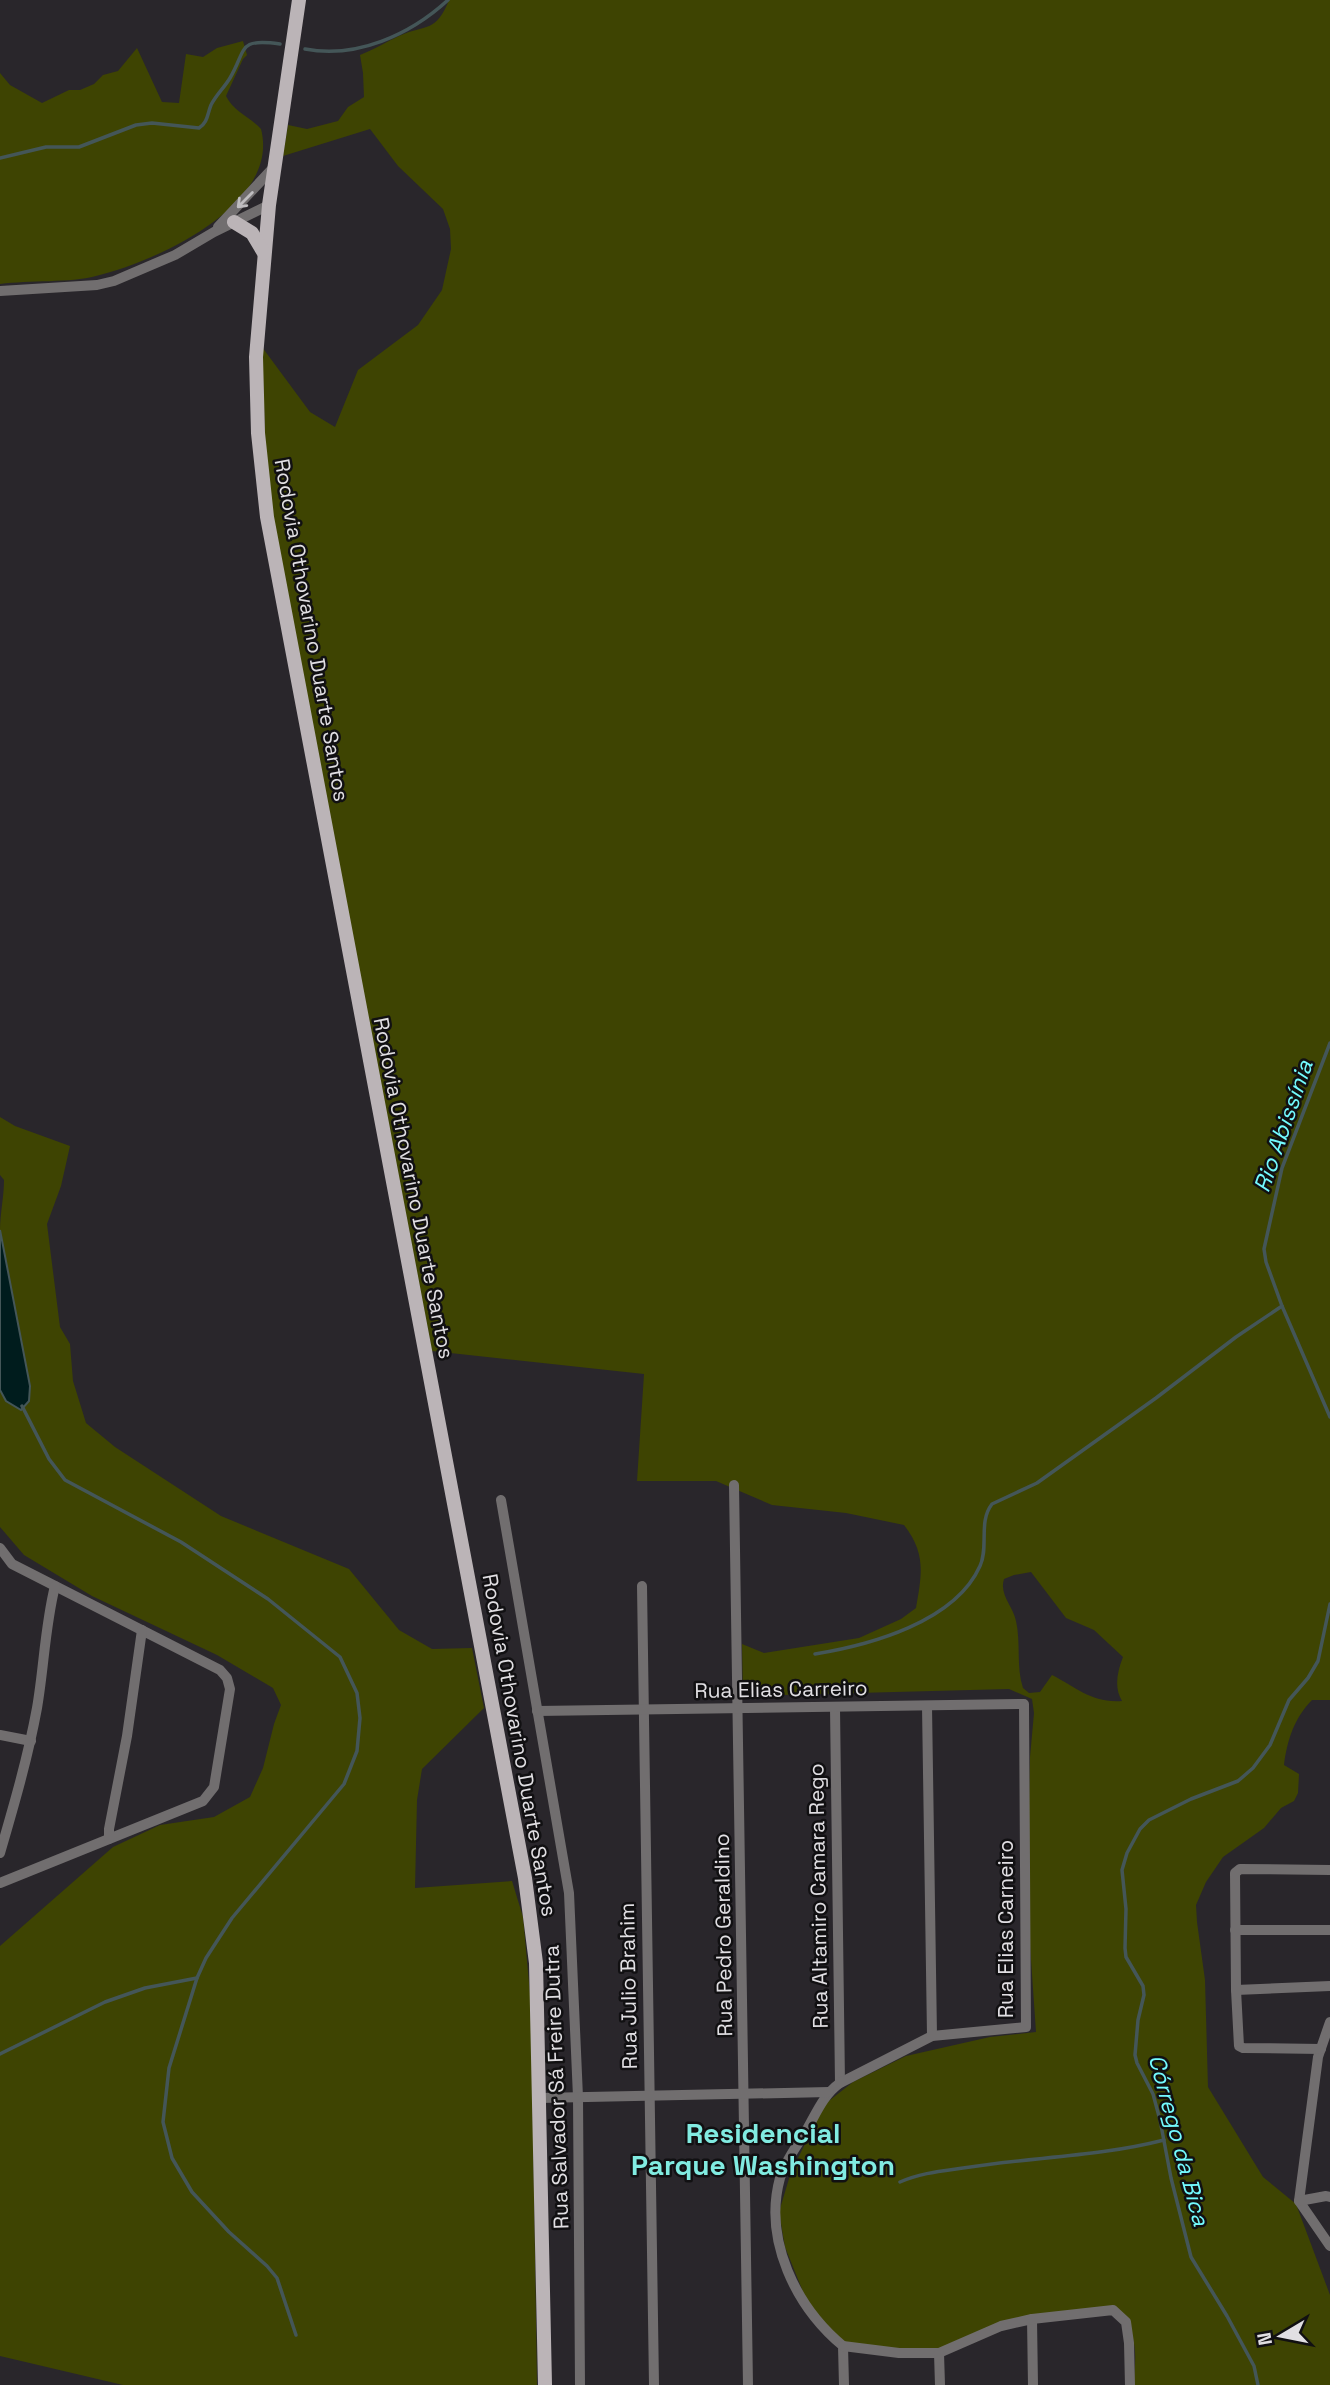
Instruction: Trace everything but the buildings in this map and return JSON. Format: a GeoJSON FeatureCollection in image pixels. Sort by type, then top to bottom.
{"type":"FeatureCollection","features":[{"type":"Feature","properties":{"kind":"main road","name":"Rodovia Othovarino Duarte Santos"},"geometry":{"type":"LineString","coordinates":[[299,0],[264,253],[256,357],[258,433],[267,517],[525,1878],[536,1963],[545,2385]]}},
{"type":"Feature","properties":{"kind":"main road"},"geometry":{"type":"LineString","coordinates":[[234,222],[252,233],[264,253]]}},
{"type":"Feature","properties":{"kind":"street"},"geometry":{"type":"LineString","coordinates":[[214,232],[275,167]]}},
{"type":"Feature","properties":{"kind":"street"},"geometry":{"type":"LineString","coordinates":[[0,291],[97,285],[114,281],[175,255],[269,205]]}},
{"type":"Feature","properties":{"kind":"street","name":"Rua Pedro Geraldino"},"geometry":{"type":"LineString","coordinates":[[734,1485],[748,2385]]}},
{"type":"Feature","properties":{"kind":"street","name":"Rua Salvador Sá Freire Dutra"},"geometry":{"type":"LineString","coordinates":[[501,1500],[569,1893],[578,2097],[580,2385]]}},
{"type":"Feature","properties":{"kind":"street"},"geometry":{"type":"LineString","coordinates":[[0,1548],[12,1564],[220,1670],[227,1678],[230,1689],[214,1787],[207,1797],[198,1804],[0,1883]]}},
{"type":"Feature","properties":{"kind":"street"},"geometry":{"type":"LineString","coordinates":[[0,1853],[31,1741],[42,1676],[48,1611],[55,1586]]}},
{"type":"Feature","properties":{"kind":"street","name":"Rua Julio Brahim"},"geometry":{"type":"LineString","coordinates":[[642,1586],[654,2385]]}},
{"type":"Feature","properties":{"kind":"street"},"geometry":{"type":"LineString","coordinates":[[109,1839],[142,1630]]}},
{"type":"Feature","properties":{"kind":"street","name":"Rua Elias Carreiro"},"geometry":{"type":"LineString","coordinates":[[537,1711],[1024,1704]]}},
{"type":"Feature","properties":{"kind":"street","name":"Rua Elias Carneiro"},"geometry":{"type":"LineString","coordinates":[[829,2092],[840,2083],[932,2036],[1026,2027],[1024,1704]]}},
{"type":"Feature","properties":{"kind":"street"},"geometry":{"type":"LineString","coordinates":[[927,1706],[932,2036]]}},
{"type":"Feature","properties":{"kind":"street","name":"Rua Altamiro Camara Rego"},"geometry":{"type":"LineString","coordinates":[[835,1708],[840,2083]]}},
{"type":"Feature","properties":{"kind":"street"},"geometry":{"type":"LineString","coordinates":[[0,1735],[31,1741]]}},
{"type":"Feature","properties":{"kind":"street"},"geometry":{"type":"LineString","coordinates":[[1321,2049],[1239,2046],[1236,1870],[1330,1870]]}},
{"type":"Feature","properties":{"kind":"street"},"geometry":{"type":"LineString","coordinates":[[1235,1930],[1330,1930]]}},
{"type":"Feature","properties":{"kind":"street"},"geometry":{"type":"LineString","coordinates":[[1236,1990],[1330,1986]]}},
{"type":"Feature","properties":{"kind":"street"},"geometry":{"type":"LineString","coordinates":[[1330,2022],[1321,2049],[1299,2201],[1330,2246]]}},
{"type":"Feature","properties":{"kind":"street"},"geometry":{"type":"LineString","coordinates":[[540,2098],[829,2092]]}},
{"type":"Feature","properties":{"kind":"street"},"geometry":{"type":"LineString","coordinates":[[829,2092],[780,2179],[775,2214],[778,2240],[791,2279],[812,2315],[843,2346],[899,2353],[939,2353],[1001,2326],[1032,2319],[1113,2310],[1126,2322],[1130,2385]]}},
{"type":"Feature","properties":{"kind":"street"},"geometry":{"type":"LineString","coordinates":[[1299,2201],[1330,2197]]}},
{"type":"Feature","properties":{"kind":"street"},"geometry":{"type":"LineString","coordinates":[[1032,2319],[1033,2385]]}},
{"type":"Feature","properties":{"kind":"street"},"geometry":{"type":"LineString","coordinates":[[843,2346],[844,2385]]}},
{"type":"Feature","properties":{"kind":"street"},"geometry":{"type":"LineString","coordinates":[[939,2353],[940,2385]]}},
{"type":"Feature","properties":{"kind":"green space"},"geometry":{"type":"Polygon","coordinates":[[[449,0],[1330,0],[1330,1700],[1312,1700],[1300,1714],[1292,1730],[1284,1765],[1299,1774],[1298,1793],[1294,1801],[1281,1808],[1264,1828],[1223,1857],[1206,1882],[1196,1905],[1205,1980],[1208,2087],[1263,2177],[1296,2204],[1330,2295],[1330,2385],[1134,2385],[1135,2348],[1130,2332],[1119,2315],[1044,2313],[945,2347],[921,2352],[844,2344],[808,2304],[785,2247],[779,2212],[791,2172],[825,2104],[853,2082],[906,2056],[990,2037],[1036,2032],[1027,1902],[1030,1757],[1034,1713],[1032,1699],[1009,1689],[743,1696],[742,1644],[764,1653],[859,1638],[901,1619],[916,1608],[920,1585],[919,1555],[904,1525],[846,1513],[772,1505],[716,1481],[637,1481],[644,1374],[432,1351],[267,492],[262,347],[310,412],[335,427],[358,370],[418,325],[442,290],[451,249],[450,229],[443,209],[398,166],[370,129],[283,156],[288,125],[307,129],[338,121],[348,107],[364,97],[360,55],[399,36],[435,23],[449,0]],[[1031,1572],[1004,1579],[1003,1590],[1016,1621],[1023,1688],[1029,1693],[1040,1692],[1052,1675],[1093,1697],[1122,1701],[1117,1680],[1123,1657],[1094,1630],[1066,1618],[1031,1572]]]}},
{"type":"Feature","properties":{"kind":"green space"},"geometry":{"type":"Polygon","coordinates":[[[243,41],[247,55],[226,96],[233,106],[261,129],[262,157],[252,182],[233,205],[208,226],[179,243],[121,269],[74,280],[0,284],[0,73],[10,85],[42,103],[69,90],[80,90],[94,84],[103,75],[118,71],[137,48],[162,102],[179,103],[186,54],[203,57],[217,48],[243,41]]]}},
{"type":"Feature","properties":{"kind":"green space"},"geometry":{"type":"Polygon","coordinates":[[[0,1117],[15,1126],[70,1146],[61,1186],[47,1224],[60,1327],[70,1344],[73,1381],[86,1423],[115,1447],[221,1516],[349,1569],[399,1630],[432,1649],[472,1648],[484,1708],[422,1769],[417,1800],[415,1888],[512,1881],[523,1917],[531,2005],[537,2385],[123,2385],[0,2356],[0,1946],[113,1847],[160,1825],[214,1817],[250,1797],[263,1768],[281,1705],[273,1688],[217,1655],[92,1596],[24,1555],[0,1527],[0,1390],[6,1401],[30,1386],[0,1230],[4,1180],[0,1175],[0,1117]]]}},
{"type":"Feature","properties":{"kind":"water"},"geometry":{"type":"Polygon","coordinates":[[[0,1230],[30,1386],[29,1401],[21,1410],[6,1401],[0,1390],[0,1230]]]}},
{"type":"Feature","properties":{"kind":"waterway","name":"Rio Abissínia"},"geometry":{"type":"LineString","coordinates":[[305,49],[344,50],[381,41],[417,24],[448,0]]}},
{"type":"Feature","properties":{"kind":"waterway","name":"Rio Abissínia"},"geometry":{"type":"LineString","coordinates":[[0,158],[46,147],[79,147],[136,125],[152,123],[199,128],[206,121],[211,105],[230,78],[245,48],[256,43],[280,44]]}},
{"type":"Feature","properties":{"kind":"waterway","name":"Rio Abissínia"},"geometry":{"type":"LineString","coordinates":[[1330,1043],[1282,1168],[1264,1249],[1282,1306],[1330,1417]]}},
{"type":"Feature","properties":{"kind":"waterway"},"geometry":{"type":"LineString","coordinates":[[815,1654],[860,1644],[909,1628],[951,1602],[968,1585],[983,1559],[985,1519],[992,1504],[1037,1483],[1282,1306]]}},
{"type":"Feature","properties":{"kind":"waterway"},"geometry":{"type":"LineString","coordinates":[[22,1406],[49,1459],[65,1480],[181,1542],[268,1599],[340,1657],[357,1693],[360,1718],[357,1751],[344,1784],[232,1918],[206,1958],[197,1978],[169,2068],[163,2122],[172,2158],[192,2192],[277,2278],[296,2335]]}},
{"type":"Feature","properties":{"kind":"waterway","name":"Córrego da Bica"},"geometry":{"type":"LineString","coordinates":[[1258,2385],[1254,2366],[1191,2257],[1153,2094],[1137,2063],[1135,2055],[1138,2020],[1144,1995],[1143,1986],[1126,1957],[1126,1909],[1122,1870],[1127,1853],[1140,1829],[1149,1820],[1191,1799],[1238,1781],[1253,1768],[1270,1745],[1289,1700],[1308,1678],[1318,1661],[1330,1604]]}},
{"type":"Feature","properties":{"kind":"waterway"},"geometry":{"type":"LineString","coordinates":[[0,2054],[105,2002],[145,1988],[197,1978]]}},
{"type":"Feature","properties":{"kind":"waterway"},"geometry":{"type":"LineString","coordinates":[[900,2182],[939,2171],[1114,2150],[1164,2140]]}},
{"type":"Feature","properties":{"kind":"district","name":"Residencial Parque Washington"},"geometry":{"type":"Point","coordinates":[763,2149]}}]}
